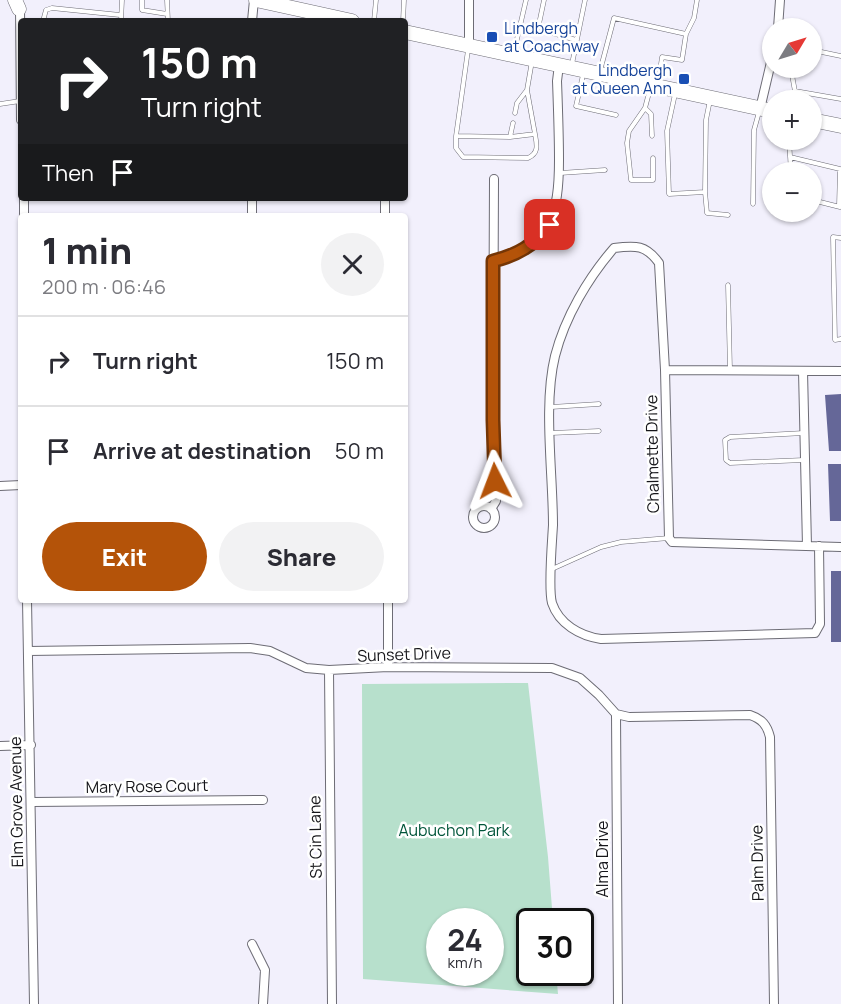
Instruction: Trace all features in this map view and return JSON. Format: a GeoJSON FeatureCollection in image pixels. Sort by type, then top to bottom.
{"type":"FeatureCollection","features":[{"type":"Feature","properties":{"kind":"main road"},"geometry":{"type":"LineString","coordinates":[[255,0],[311,9],[342,18]]}},
{"type":"Feature","properties":{"kind":"main road"},"geometry":{"type":"LineString","coordinates":[[408,33],[762,109]]}},
{"type":"Feature","properties":{"kind":"main road"},"geometry":{"type":"LineString","coordinates":[[822,122],[841,126]]}},
{"type":"Feature","properties":{"kind":"street"},"geometry":{"type":"LineString","coordinates":[[252,18],[255,0]]}},
{"type":"Feature","properties":{"kind":"street"},"geometry":{"type":"LineString","coordinates":[[469,0],[469,46]]}},
{"type":"Feature","properties":{"kind":"street"},"geometry":{"type":"LineString","coordinates":[[779,18],[780,0]]}},
{"type":"Feature","properties":{"kind":"street"},"geometry":{"type":"LineString","coordinates":[[18,3],[19,18]]}},
{"type":"Feature","properties":{"kind":"street"},"geometry":{"type":"LineString","coordinates":[[493,261],[522,251],[550,225],[558,198],[556,81],[571,68]]}},
{"type":"Feature","properties":{"kind":"street"},"geometry":{"type":"LineString","coordinates":[[491,509],[496,501],[493,420],[494,179]]}},
{"type":"Feature","properties":{"kind":"street"},"geometry":{"type":"LineString","coordinates":[[665,370],[659,263],[650,251],[642,247],[614,248],[595,269],[573,312],[555,356],[550,407],[552,602],[564,622],[588,637],[601,639],[815,633],[820,624],[819,546]]}},
{"type":"Feature","properties":{"kind":"street","name":"Chalmette Drive"},"geometry":{"type":"LineString","coordinates":[[669,538],[665,370],[841,370]]}},
{"type":"Feature","properties":{"kind":"street"},"geometry":{"type":"LineString","coordinates":[[803,370],[807,546]]}},
{"type":"Feature","properties":{"kind":"street"},"geometry":{"type":"LineString","coordinates":[[0,486],[18,485]]}},
{"type":"Feature","properties":{"kind":"street"},"geometry":{"type":"LineString","coordinates":[[669,538],[672,542],[679,543],[841,547]]}},
{"type":"Feature","properties":{"kind":"street","name":"Elm Grove Avenue"},"geometry":{"type":"LineString","coordinates":[[27,603],[34,1004]]}},
{"type":"Feature","properties":{"kind":"street"},"geometry":{"type":"LineString","coordinates":[[388,603],[388,667]]}},
{"type":"Feature","properties":{"kind":"street","name":"Sunset Drive"},"geometry":{"type":"LineString","coordinates":[[28,651],[250,648],[270,651],[306,668],[329,670],[388,667],[552,668],[580,678],[616,714]]}},
{"type":"Feature","properties":{"kind":"street","name":"St Cin Lane"},"geometry":{"type":"LineString","coordinates":[[329,670],[332,1004]]}},
{"type":"Feature","properties":{"kind":"street","name":"Palm Drive"},"geometry":{"type":"LineString","coordinates":[[616,714],[636,718],[750,715],[765,723],[770,738],[774,1004]]}},
{"type":"Feature","properties":{"kind":"street","name":"Alma Drive"},"geometry":{"type":"LineString","coordinates":[[616,714],[618,1004]]}},
{"type":"Feature","properties":{"kind":"street"},"geometry":{"type":"LineString","coordinates":[[0,746],[31,746]]}},
{"type":"Feature","properties":{"kind":"street","name":"Mary Rose Court"},"geometry":{"type":"LineString","coordinates":[[32,802],[263,800]]}},
{"type":"Feature","properties":{"kind":"street"},"geometry":{"type":"LineString","coordinates":[[252,944],[265,970],[262,1004]]}},
{"type":"Feature","properties":{"kind":"lane"},"geometry":{"type":"LineString","coordinates":[[120,18],[122,0]]}},
{"type":"Feature","properties":{"kind":"lane"},"geometry":{"type":"LineString","coordinates":[[142,0],[142,10],[167,14]]}},
{"type":"Feature","properties":{"kind":"lane"},"geometry":{"type":"LineString","coordinates":[[167,0],[168,18]]}},
{"type":"Feature","properties":{"kind":"lane"},"geometry":{"type":"LineString","coordinates":[[374,18],[376,0]]}},
{"type":"Feature","properties":{"kind":"lane"},"geometry":{"type":"LineString","coordinates":[[403,18],[404,0]]}},
{"type":"Feature","properties":{"kind":"lane"},"geometry":{"type":"LineString","coordinates":[[513,56],[526,0]]}},
{"type":"Feature","properties":{"kind":"lane"},"geometry":{"type":"LineString","coordinates":[[544,0],[539,24],[542,30],[576,40]]}},
{"type":"Feature","properties":{"kind":"lane"},"geometry":{"type":"LineString","coordinates":[[585,0],[571,68],[576,106],[616,115]]}},
{"type":"Feature","properties":{"kind":"lane"},"geometry":{"type":"LineString","coordinates":[[653,158],[653,180],[631,180],[627,143],[629,130],[645,108],[662,57],[682,60],[686,34],[694,18],[696,0]]}},
{"type":"Feature","properties":{"kind":"lane"},"geometry":{"type":"LineString","coordinates":[[44,18],[46,10],[52,8],[120,15]]}},
{"type":"Feature","properties":{"kind":"lane"},"geometry":{"type":"LineString","coordinates":[[599,75],[614,18],[686,34]]}},
{"type":"Feature","properties":{"kind":"lane"},"geometry":{"type":"LineString","coordinates":[[469,46],[456,136],[456,148],[463,158],[528,158],[534,155],[537,148],[527,90],[532,60]]}},
{"type":"Feature","properties":{"kind":"lane"},"geometry":{"type":"LineString","coordinates":[[822,52],[841,56]]}},
{"type":"Feature","properties":{"kind":"lane"},"geometry":{"type":"LineString","coordinates":[[790,78],[795,90]]}},
{"type":"Feature","properties":{"kind":"lane"},"geometry":{"type":"LineString","coordinates":[[515,113],[517,103],[527,90]]}},
{"type":"Feature","properties":{"kind":"lane"},"geometry":{"type":"LineString","coordinates":[[676,90],[667,131],[669,194],[705,192]]}},
{"type":"Feature","properties":{"kind":"lane"},"geometry":{"type":"LineString","coordinates":[[822,95],[841,99]]}},
{"type":"Feature","properties":{"kind":"lane"},"geometry":{"type":"LineString","coordinates":[[711,98],[706,120],[707,213],[728,215]]}},
{"type":"Feature","properties":{"kind":"lane"},"geometry":{"type":"LineString","coordinates":[[0,104],[18,101]]}},
{"type":"Feature","properties":{"kind":"lane"},"geometry":{"type":"LineString","coordinates":[[645,108],[651,114],[652,136]]}},
{"type":"Feature","properties":{"kind":"lane"},"geometry":{"type":"LineString","coordinates":[[753,204],[754,130],[762,117]]}},
{"type":"Feature","properties":{"kind":"lane"},"geometry":{"type":"LineString","coordinates":[[510,137],[513,123]]}},
{"type":"Feature","properties":{"kind":"lane"},"geometry":{"type":"LineString","coordinates":[[456,136],[510,137],[535,134]]}},
{"type":"Feature","properties":{"kind":"lane"},"geometry":{"type":"LineString","coordinates":[[790,150],[790,162]]}},
{"type":"Feature","properties":{"kind":"lane"},"geometry":{"type":"LineString","coordinates":[[790,157],[840,169],[840,207],[822,202]]}},
{"type":"Feature","properties":{"kind":"lane"},"geometry":{"type":"LineString","coordinates":[[559,173],[605,170]]}},
{"type":"Feature","properties":{"kind":"lane"},"geometry":{"type":"LineString","coordinates":[[841,238],[833,237],[835,340],[841,339]]}},
{"type":"Feature","properties":{"kind":"lane"},"geometry":{"type":"LineString","coordinates":[[728,285],[730,370]]}},
{"type":"Feature","properties":{"kind":"lane"},"geometry":{"type":"LineString","coordinates":[[550,407],[599,404]]}},
{"type":"Feature","properties":{"kind":"lane"},"geometry":{"type":"LineString","coordinates":[[550,433],[599,431]]}},
{"type":"Feature","properties":{"kind":"lane"},"geometry":{"type":"LineString","coordinates":[[804,433],[733,437],[725,440],[726,460],[730,463],[805,460]]}},
{"type":"Feature","properties":{"kind":"lane"},"geometry":{"type":"LineString","coordinates":[[552,569],[601,547],[621,542],[669,538]]}},
{"type":"Feature","properties":{"kind":"green space","name":"Aubuchon Park"},"geometry":{"type":"Polygon","coordinates":[[[528,683],[552,908],[516,908],[516,986],[557,986],[558,994],[454,986],[504,986],[504,908],[426,908],[426,984],[363,979],[362,684],[528,683]]]}},
{"type":"Feature","properties":{"kind":"building"},"geometry":{"type":"Polygon","coordinates":[[[841,394],[841,451],[829,451],[825,395],[841,394]]]}},
{"type":"Feature","properties":{"kind":"building"},"geometry":{"type":"Polygon","coordinates":[[[828,464],[841,464],[841,521],[830,521],[828,464]]]}},
{"type":"Feature","properties":{"kind":"building"},"geometry":{"type":"Polygon","coordinates":[[[831,571],[841,571],[841,642],[831,642],[831,571]]]}},
{"type":"Feature","properties":{"kind":"place","name":"Lindbergh at Coachway"},"geometry":{"type":"Point","coordinates":[492,37]}},
{"type":"Feature","properties":{"kind":"place","name":"Lindbergh at Queen Ann"},"geometry":{"type":"Point","coordinates":[684,79]}},
{"type":"Feature","properties":{"kind":"route"},"geometry":{"type":"LineString","coordinates":[[495,481],[493,261],[522,251],[542,235],[550,225]]}}]}
